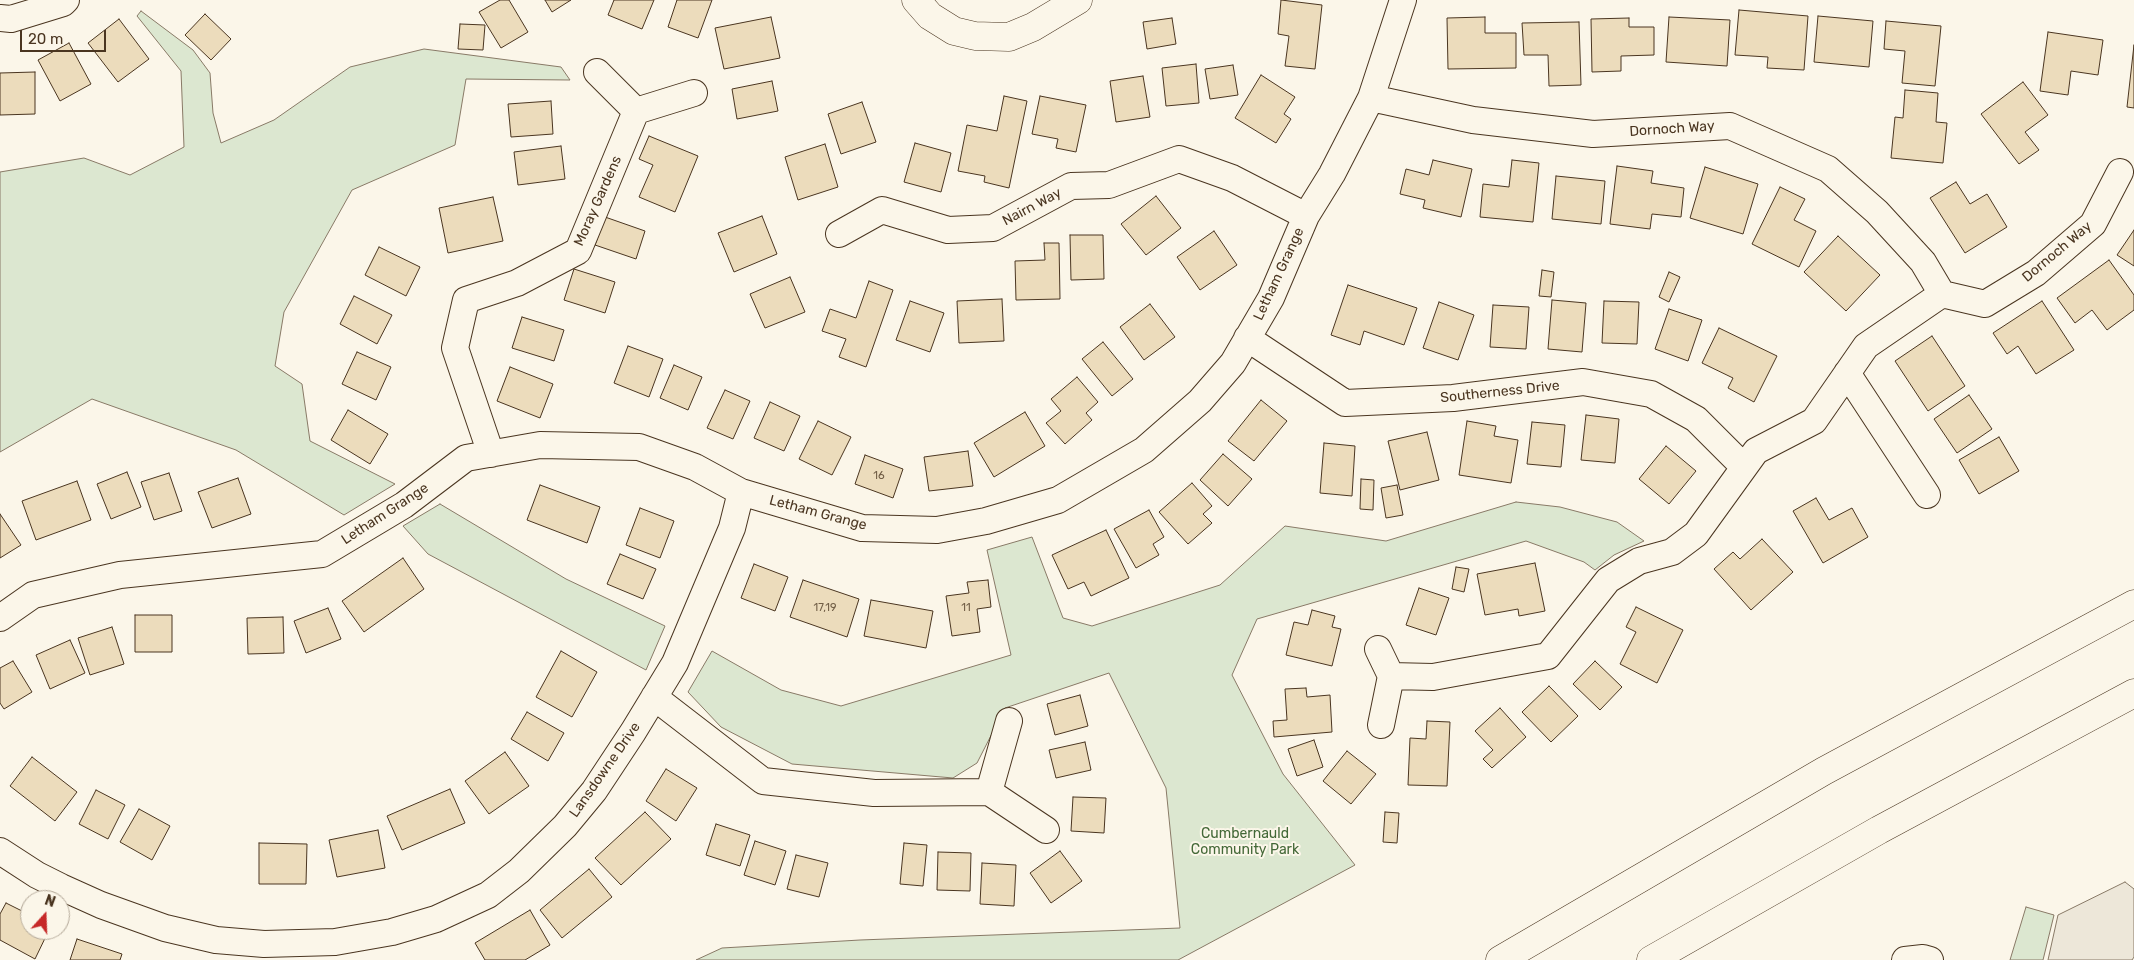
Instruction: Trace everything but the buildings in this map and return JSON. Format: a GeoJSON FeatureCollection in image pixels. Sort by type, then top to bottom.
{"type":"FeatureCollection","features":[{"type":"Feature","properties":{"kind":"main road"},"geometry":{"type":"LineString","coordinates":[[916,0],[930,16],[954,31],[975,36],[1009,36],[1033,27],[1078,0]]}},
{"type":"Feature","properties":{"kind":"main road"},"geometry":{"type":"LineString","coordinates":[[1500,960],[1824,772],[2134,604]]}},
{"type":"Feature","properties":{"kind":"main road"},"geometry":{"type":"LineString","coordinates":[[1652,960],[1878,830],[2134,693]]}},
{"type":"Feature","properties":{"kind":"street"},"geometry":{"type":"LineString","coordinates":[[0,18],[11,20],[63,3],[66,0]]}},
{"type":"Feature","properties":{"kind":"street","name":"Letham Grange"},"geometry":{"type":"LineString","coordinates":[[0,618],[33,595],[120,575],[322,554],[404,505],[466,458],[540,445],[639,447],[695,467],[741,492],[862,528],[937,530],[986,521],[1058,500],[1144,450],[1200,401],[1233,362],[1271,298],[1306,216],[1332,174],[1371,98],[1403,0]]}},
{"type":"Feature","properties":{"kind":"street"},"geometry":{"type":"LineString","coordinates":[[597,72],[636,111],[694,93]]}},
{"type":"Feature","properties":{"kind":"street","name":"Dornoch Way"},"geometry":{"type":"LineString","coordinates":[[1371,98],[1473,120],[1593,134],[1730,126],[1828,170],[1877,212],[1923,262],[1942,294],[1985,304],[2036,272],[2093,224],[2120,172]]}},
{"type":"Feature","properties":{"kind":"street","name":"Moray Gardens"},"geometry":{"type":"LineString","coordinates":[[491,454],[455,348],[466,300],[517,284],[578,251],[636,111]]}},
{"type":"Feature","properties":{"kind":"street","name":"Nairn Way"},"geometry":{"type":"LineString","coordinates":[[840,234],[882,210],[948,230],[993,228],[1071,186],[1109,186],[1178,159],[1232,178],[1306,216]]}},
{"type":"Feature","properties":{"kind":"street"},"geometry":{"type":"LineString","coordinates":[[1391,676],[1433,677],[1548,656],[1608,580],[1639,561],[1672,552],[1696,534],[1756,450],[1814,421],[1866,346],[1942,294]]}},
{"type":"Feature","properties":{"kind":"street","name":"Southerness Drive"},"geometry":{"type":"LineString","coordinates":[[1247,338],[1345,403],[1453,398],[1583,382],[1651,394],[1696,419],[1744,467]]}},
{"type":"Feature","properties":{"kind":"street"},"geometry":{"type":"LineString","coordinates":[[1847,373],[1927,495]]}},
{"type":"Feature","properties":{"kind":"street","name":"Lansdowne Drive"},"geometry":{"type":"LineString","coordinates":[[0,851],[37,875],[101,905],[165,928],[216,940],[264,944],[335,942],[392,932],[436,919],[479,899],[519,871],[565,826],[594,791],[675,663],[732,528],[741,492]]}},
{"type":"Feature","properties":{"kind":"street"},"geometry":{"type":"LineString","coordinates":[[1378,649],[1391,676],[1381,725]]}},
{"type":"Feature","properties":{"kind":"street"},"geometry":{"type":"LineString","coordinates":[[654,697],[763,781],[874,793],[988,792],[1046,830]]}},
{"type":"Feature","properties":{"kind":"street"},"geometry":{"type":"LineString","coordinates":[[988,792],[1009,721]]}},
{"type":"Feature","properties":{"kind":"street"},"geometry":{"type":"LineString","coordinates":[[1905,960],[1923,958],[1930,960]]}},
{"type":"Feature","properties":{"kind":"green space"},"geometry":{"type":"Polygon","coordinates":[[[141,11],[193,50],[210,73],[213,113],[221,143],[274,120],[350,67],[424,49],[561,67],[570,80],[466,79],[455,145],[352,190],[284,312],[275,366],[302,384],[310,441],[395,484],[344,515],[236,450],[92,399],[0,452],[0,172],[84,158],[130,175],[184,147],[181,71],[137,16],[141,11]]]}},
{"type":"Feature","properties":{"kind":"green space","name":"Cumbernauld Community Park"},"geometry":{"type":"Polygon","coordinates":[[[1516,502],[1560,507],[1617,522],[1644,541],[1614,555],[1595,570],[1584,562],[1526,541],[1257,619],[1232,675],[1283,774],[1355,865],[1178,960],[696,960],[722,948],[860,940],[1180,928],[1166,788],[1109,673],[1005,708],[977,763],[953,778],[792,764],[721,727],[688,692],[712,651],[781,690],[841,706],[1011,655],[987,550],[1032,537],[1063,618],[1092,626],[1220,585],[1285,526],[1386,541],[1516,502]]]}},
{"type":"Feature","properties":{"kind":"green space"},"geometry":{"type":"Polygon","coordinates":[[[440,504],[566,579],[665,626],[646,670],[428,554],[403,526],[440,504]]]}},
{"type":"Feature","properties":{"kind":"green space"},"geometry":{"type":"Polygon","coordinates":[[[2026,907],[2054,915],[2043,960],[2010,960],[2026,907]]]}},
{"type":"Feature","properties":{"kind":"shaded area"},"geometry":{"type":"Polygon","coordinates":[[[2125,882],[2134,889],[2134,957],[2132,960],[2048,960],[2058,915],[2125,882]]]}}]}
